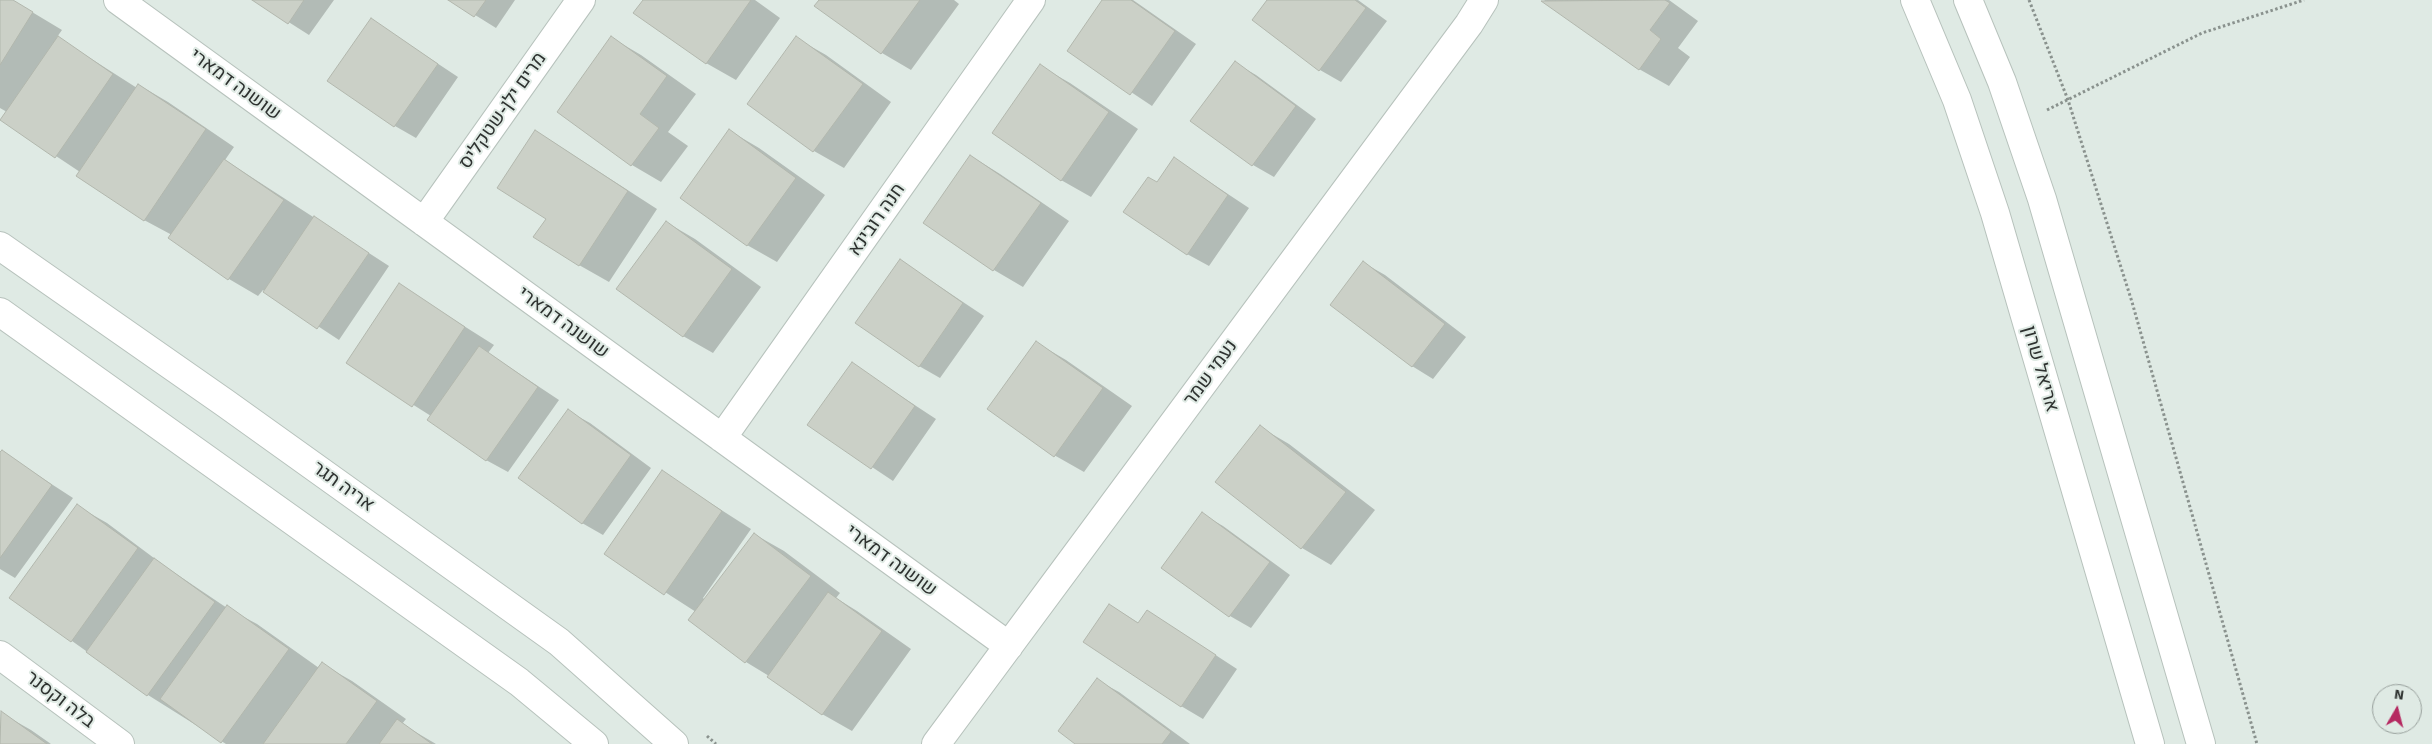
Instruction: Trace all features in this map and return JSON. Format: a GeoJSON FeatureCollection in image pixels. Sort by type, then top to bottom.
{"type":"FeatureCollection","features":[{"type":"Feature","properties":{"kind":"street","name":"מרים ילן-שטקליס"},"geometry":{"type":"LineString","coordinates":[[424,222],[581,0]]}},
{"type":"Feature","properties":{"kind":"street","name":"חנה רובינא"},"geometry":{"type":"LineString","coordinates":[[722,438],[1031,0]]}},
{"type":"Feature","properties":{"kind":"street","name":"נעמי שמר"},"geometry":{"type":"LineString","coordinates":[[936,744],[1463,32],[1484,0]]}},
{"type":"Feature","properties":{"kind":"street","name":"אריאל שרון"},"geometry":{"type":"LineString","coordinates":[[1915,0],[1957,100],[1995,213],[2150,744]]}},
{"type":"Feature","properties":{"kind":"street"},"geometry":{"type":"LineString","coordinates":[[1968,0],[2002,82],[2042,199],[2202,744]]}},
{"type":"Feature","properties":{"kind":"street","name":"שושנה דמארי"},"geometry":{"type":"LineString","coordinates":[[135,5],[424,222],[1009,646]]}},
{"type":"Feature","properties":{"kind":"street","name":"אריה תגר"},"geometry":{"type":"LineString","coordinates":[[0,246],[233,408],[559,642],[674,744]]}},
{"type":"Feature","properties":{"kind":"street"},"geometry":{"type":"LineString","coordinates":[[0,312],[519,682],[594,744]]}},
{"type":"Feature","properties":{"kind":"street","name":"בלה וקסנר"},"geometry":{"type":"LineString","coordinates":[[0,655],[120,744]]}},
{"type":"Feature","properties":{"kind":"path"},"geometry":{"type":"LineString","coordinates":[[2029,0],[2068,100],[2132,302],[2257,744]]}},
{"type":"Feature","properties":{"kind":"path"},"geometry":{"type":"LineString","coordinates":[[2017,125],[2202,33],[2304,0]]}},
{"type":"Feature","properties":{"kind":"building"},"geometry":{"type":"Polygon","coordinates":[[[0,0],[13,0],[33,12],[0,65],[0,0]]]}},
{"type":"Feature","properties":{"kind":"building"},"geometry":{"type":"Polygon","coordinates":[[[252,0],[304,0],[288,24],[252,0]]]}},
{"type":"Feature","properties":{"kind":"building"},"geometry":{"type":"Polygon","coordinates":[[[448,0],[486,0],[474,17],[448,0]]]}},
{"type":"Feature","properties":{"kind":"building"},"geometry":{"type":"Polygon","coordinates":[[[643,0],[751,0],[706,64],[633,13],[643,0]]]}},
{"type":"Feature","properties":{"kind":"building"},"geometry":{"type":"Polygon","coordinates":[[[819,0],[920,0],[881,54],[814,6],[819,0]]]}},
{"type":"Feature","properties":{"kind":"building"},"geometry":{"type":"Polygon","coordinates":[[[1102,0],[1131,0],[1175,31],[1130,95],[1067,51],[1102,0]]]}},
{"type":"Feature","properties":{"kind":"building"},"geometry":{"type":"Polygon","coordinates":[[[1267,0],[1355,0],[1366,8],[1319,71],[1252,20],[1267,0]]]}},
{"type":"Feature","properties":{"kind":"building"},"geometry":{"type":"Polygon","coordinates":[[[1665,0],[1670,3],[1650,30],[1661,39],[1639,70],[1541,1],[1665,0]]]}},
{"type":"Feature","properties":{"kind":"building"},"geometry":{"type":"Polygon","coordinates":[[[371,18],[438,64],[394,127],[327,81],[371,18]]]}},
{"type":"Feature","properties":{"kind":"building"},"geometry":{"type":"Polygon","coordinates":[[[58,36],[113,74],[55,158],[0,120],[58,36]]]}},
{"type":"Feature","properties":{"kind":"building"},"geometry":{"type":"Polygon","coordinates":[[[611,36],[667,76],[640,114],[659,128],[631,166],[557,112],[611,36]]]}},
{"type":"Feature","properties":{"kind":"building"},"geometry":{"type":"Polygon","coordinates":[[[796,36],[863,84],[813,152],[747,104],[796,36]]]}},
{"type":"Feature","properties":{"kind":"building"},"geometry":{"type":"Polygon","coordinates":[[[1235,61],[1296,106],[1252,166],[1190,121],[1235,61]]]}},
{"type":"Feature","properties":{"kind":"building"},"geometry":{"type":"Polygon","coordinates":[[[1040,64],[1109,112],[1061,181],[992,133],[1040,64]]]}},
{"type":"Feature","properties":{"kind":"building"},"geometry":{"type":"Polygon","coordinates":[[[138,84],[206,129],[144,221],[76,176],[138,84]]]}},
{"type":"Feature","properties":{"kind":"building"},"geometry":{"type":"Polygon","coordinates":[[[729,129],[796,178],[747,246],[680,198],[729,129]]]}},
{"type":"Feature","properties":{"kind":"building"},"geometry":{"type":"Polygon","coordinates":[[[535,130],[628,191],[579,266],[533,237],[546,219],[497,188],[535,130]]]}},
{"type":"Feature","properties":{"kind":"building"},"geometry":{"type":"Polygon","coordinates":[[[970,155],[1041,203],[993,271],[923,223],[970,155]]]}},
{"type":"Feature","properties":{"kind":"building"},"geometry":{"type":"Polygon","coordinates":[[[1174,157],[1228,195],[1187,255],[1123,212],[1148,177],[1157,182],[1174,157]]]}},
{"type":"Feature","properties":{"kind":"building"},"geometry":{"type":"Polygon","coordinates":[[[224,159],[284,200],[228,280],[168,238],[224,159]]]}},
{"type":"Feature","properties":{"kind":"building"},"geometry":{"type":"Polygon","coordinates":[[[314,216],[369,253],[317,329],[263,292],[314,216]]]}},
{"type":"Feature","properties":{"kind":"building"},"geometry":{"type":"Polygon","coordinates":[[[666,221],[732,269],[683,337],[616,289],[666,221]]]}},
{"type":"Feature","properties":{"kind":"building"},"geometry":{"type":"Polygon","coordinates":[[[900,259],[963,303],[919,367],[855,323],[900,259]]]}},
{"type":"Feature","properties":{"kind":"building"},"geometry":{"type":"Polygon","coordinates":[[[1363,261],[1445,324],[1412,367],[1330,305],[1363,261]]]}},
{"type":"Feature","properties":{"kind":"building"},"geometry":{"type":"Polygon","coordinates":[[[399,283],[465,327],[412,407],[346,363],[399,283]]]}},
{"type":"Feature","properties":{"kind":"building"},"geometry":{"type":"Polygon","coordinates":[[[1036,341],[1103,388],[1054,457],[987,409],[1036,341]]]}},
{"type":"Feature","properties":{"kind":"building"},"geometry":{"type":"Polygon","coordinates":[[[479,346],[538,387],[486,461],[427,420],[479,346]]]}},
{"type":"Feature","properties":{"kind":"building"},"geometry":{"type":"Polygon","coordinates":[[[852,362],[915,406],[871,469],[807,425],[852,362]]]}},
{"type":"Feature","properties":{"kind":"building"},"geometry":{"type":"Polygon","coordinates":[[[568,409],[631,455],[582,524],[518,478],[568,409]]]}},
{"type":"Feature","properties":{"kind":"building"},"geometry":{"type":"Polygon","coordinates":[[[1260,425],[1346,492],[1301,549],[1215,482],[1260,425]]]}},
{"type":"Feature","properties":{"kind":"building"},"geometry":{"type":"Polygon","coordinates":[[[2,450],[52,485],[0,558],[0,452],[2,450]]]}},
{"type":"Feature","properties":{"kind":"building"},"geometry":{"type":"Polygon","coordinates":[[[662,470],[722,511],[664,595],[604,554],[662,470]]]}},
{"type":"Feature","properties":{"kind":"building"},"geometry":{"type":"Polygon","coordinates":[[[77,504],[138,548],[71,642],[9,598],[77,504]]]}},
{"type":"Feature","properties":{"kind":"building"},"geometry":{"type":"Polygon","coordinates":[[[1202,512],[1270,562],[1229,617],[1161,568],[1202,512]]]}},
{"type":"Feature","properties":{"kind":"building"},"geometry":{"type":"Polygon","coordinates":[[[754,533],[811,576],[745,663],[688,620],[754,533]]]}},
{"type":"Feature","properties":{"kind":"building"},"geometry":{"type":"Polygon","coordinates":[[[154,558],[215,602],[147,696],[86,652],[154,558]]]}},
{"type":"Feature","properties":{"kind":"building"},"geometry":{"type":"Polygon","coordinates":[[[828,592],[882,631],[822,715],[767,677],[828,592]]]}},
{"type":"Feature","properties":{"kind":"building"},"geometry":{"type":"Polygon","coordinates":[[[1109,604],[1138,623],[1147,610],[1216,655],[1181,707],[1083,642],[1109,604]]]}},
{"type":"Feature","properties":{"kind":"building"},"geometry":{"type":"Polygon","coordinates":[[[227,605],[289,649],[221,743],[160,699],[227,605]]]}},
{"type":"Feature","properties":{"kind":"building"},"geometry":{"type":"Polygon","coordinates":[[[322,662],[377,701],[346,744],[263,744],[322,662]]]}},
{"type":"Feature","properties":{"kind":"building"},"geometry":{"type":"Polygon","coordinates":[[[1097,678],[1171,732],[1162,744],[1075,744],[1058,731],[1097,678]]]}},
{"type":"Feature","properties":{"kind":"building"},"geometry":{"type":"Polygon","coordinates":[[[1,711],[47,744],[0,744],[1,711]]]}},
{"type":"Feature","properties":{"kind":"building"},"geometry":{"type":"Polygon","coordinates":[[[397,719],[432,744],[379,744],[397,719]]]}}]}
